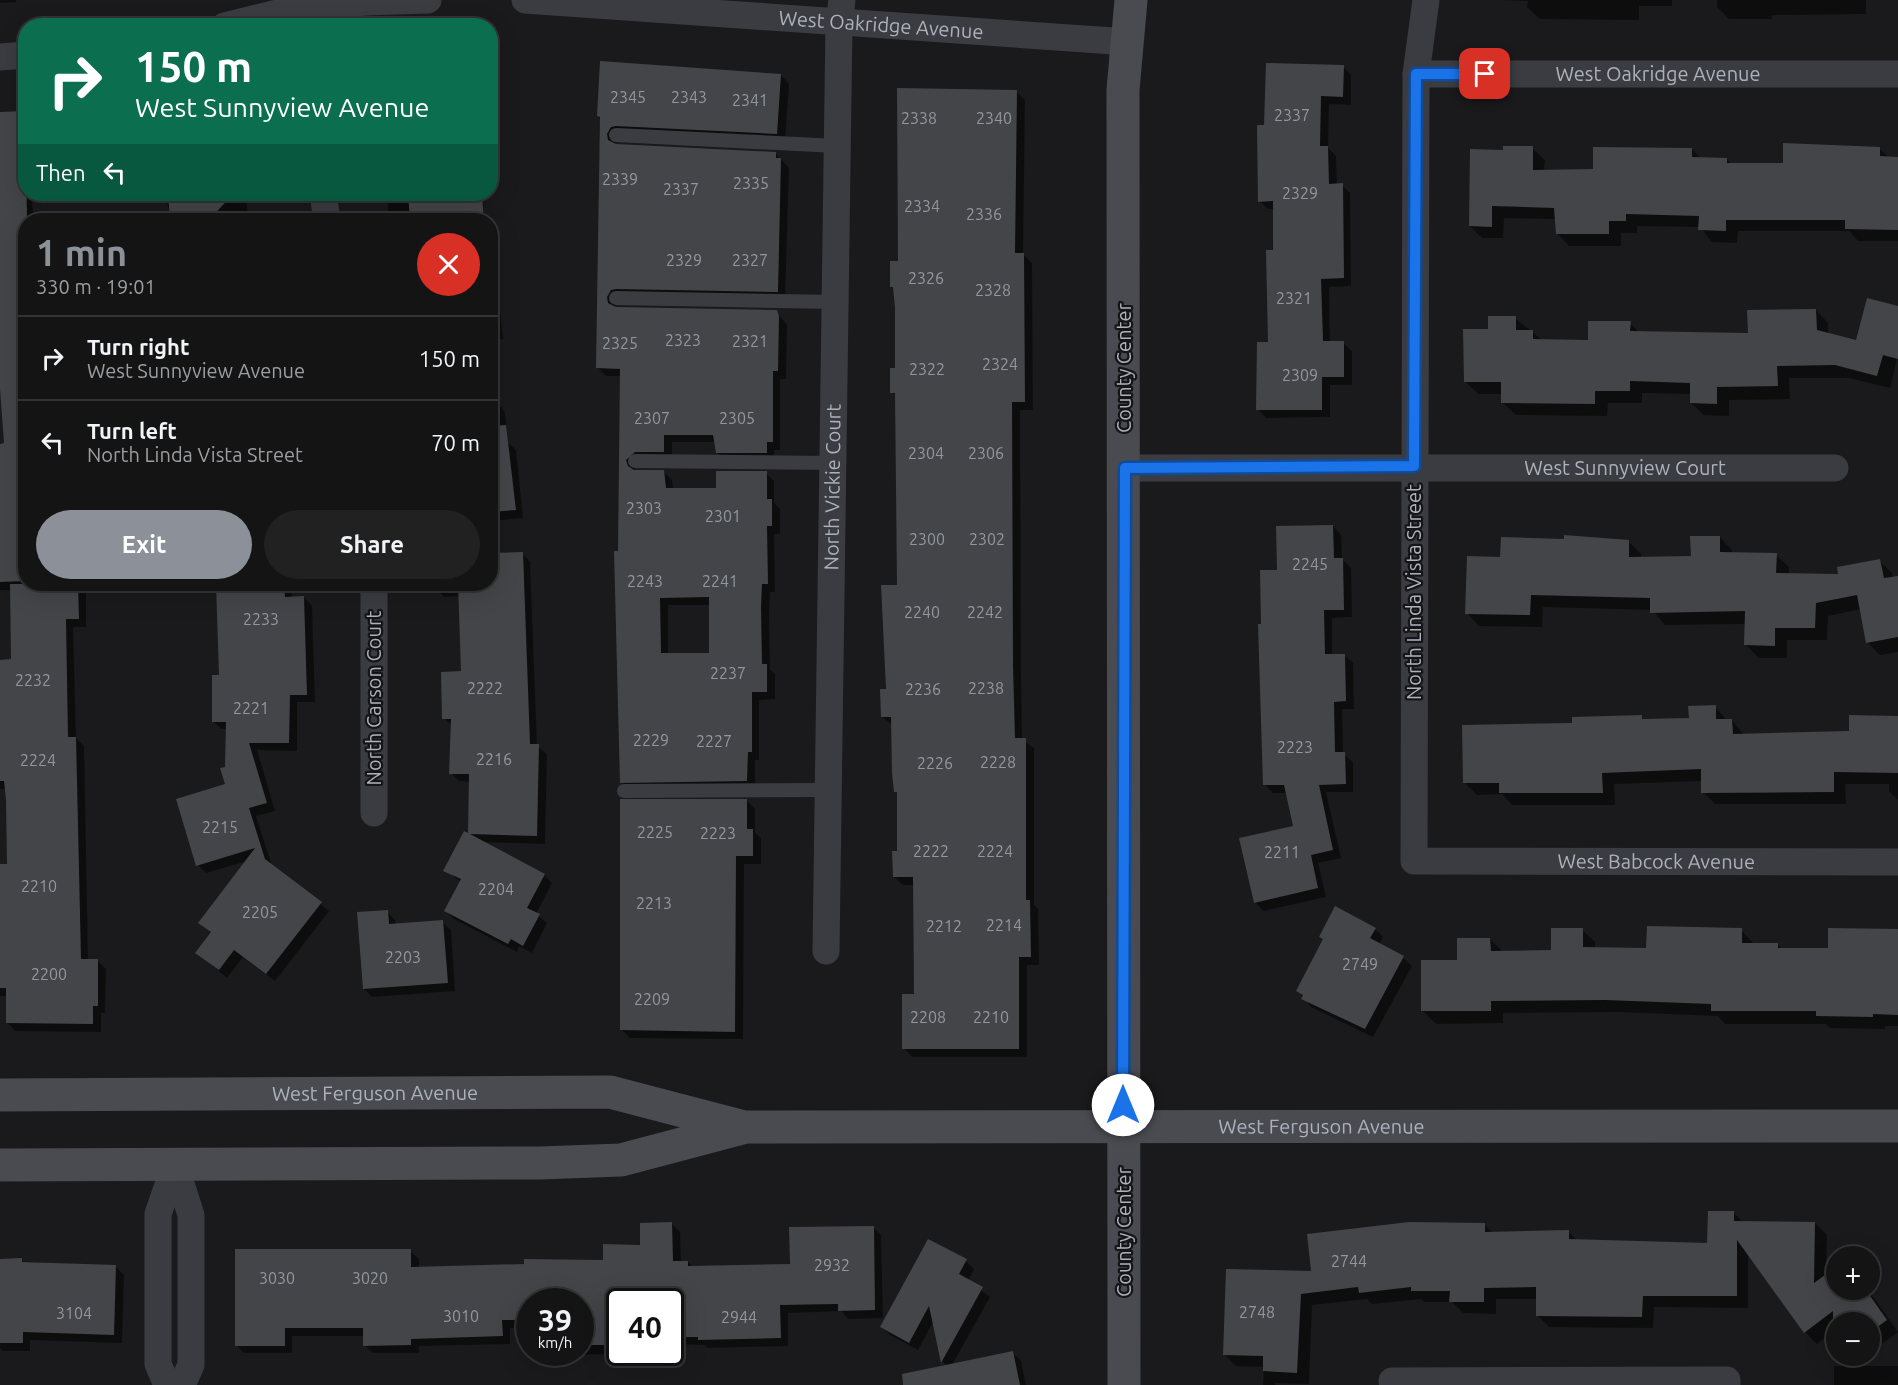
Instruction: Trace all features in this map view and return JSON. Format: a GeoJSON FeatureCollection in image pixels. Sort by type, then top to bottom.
{"type":"FeatureCollection","features":[{"type":"Feature","properties":{"kind":"street"},"geometry":{"type":"LineString","coordinates":[[299,17],[366,2],[428,0]]}},
{"type":"Feature","properties":{"kind":"street","name":"West Oakridge Avenue"},"geometry":{"type":"LineString","coordinates":[[525,0],[841,12],[1128,42]]}},
{"type":"Feature","properties":{"kind":"street","name":"County Center"},"geometry":{"type":"LineString","coordinates":[[1124,1385],[1123,90],[1131,0]]}},
{"type":"Feature","properties":{"kind":"street","name":"North Linda Vista Street"},"geometry":{"type":"LineString","coordinates":[[1414,861],[1416,74],[1426,0]]}},
{"type":"Feature","properties":{"kind":"street","name":"North Vickie Court"},"geometry":{"type":"LineString","coordinates":[[826,951],[837,146],[841,12]]}},
{"type":"Feature","properties":{"kind":"street"},"geometry":{"type":"LineString","coordinates":[[0,57],[18,56]]}},
{"type":"Feature","properties":{"kind":"street","name":"West Oakridge Avenue"},"geometry":{"type":"LineString","coordinates":[[1416,74],[1898,74]]}},
{"type":"Feature","properties":{"kind":"street","name":"West Sunnyview Court"},"geometry":{"type":"LineString","coordinates":[[1125,468],[1414,466],[1835,468]]}},
{"type":"Feature","properties":{"kind":"street","name":"North Carson Court"},"geometry":{"type":"LineString","coordinates":[[374,591],[374,813]]}},
{"type":"Feature","properties":{"kind":"street","name":"West Babcock Avenue"},"geometry":{"type":"LineString","coordinates":[[1414,861],[1898,862]]}},
{"type":"Feature","properties":{"kind":"street","name":"West Ferguson Avenue"},"geometry":{"type":"LineString","coordinates":[[0,1095],[610,1092],[744,1127],[1898,1126]]}},
{"type":"Feature","properties":{"kind":"street","name":"West Ferguson Avenue"},"geometry":{"type":"LineString","coordinates":[[0,1165],[540,1163],[621,1160],[744,1127]]}},
{"type":"Feature","properties":{"kind":"street"},"geometry":{"type":"LineString","coordinates":[[167,1385],[158,1364],[158,1214],[175,1165]]}},
{"type":"Feature","properties":{"kind":"street"},"geometry":{"type":"LineString","coordinates":[[175,1165],[190,1215],[190,1365],[182,1385]]}},
{"type":"Feature","properties":{"kind":"street"},"geometry":{"type":"LineString","coordinates":[[1392,1381],[1727,1382]]}},
{"type":"Feature","properties":{"kind":"lane"},"geometry":{"type":"LineString","coordinates":[[616,135],[837,146]]}},
{"type":"Feature","properties":{"kind":"lane"},"geometry":{"type":"LineString","coordinates":[[616,298],[835,302]]}},
{"type":"Feature","properties":{"kind":"lane"},"geometry":{"type":"LineString","coordinates":[[635,461],[833,463]]}},
{"type":"Feature","properties":{"kind":"lane"},"geometry":{"type":"LineString","coordinates":[[624,790],[829,790]]}},
{"type":"Feature","properties":{"kind":"building"},"geometry":{"type":"Polygon","coordinates":[[[600,61],[781,74],[777,134],[616,126],[611,127],[607,134],[608,140],[616,144],[776,152],[776,158],[781,158],[778,292],[616,289],[611,290],[607,297],[608,303],[616,307],[777,310],[779,316],[778,371],[773,371],[773,442],[767,442],[767,453],[716,453],[713,435],[664,435],[664,452],[635,452],[626,460],[628,466],[634,470],[664,470],[666,488],[716,488],[716,471],[767,471],[767,499],[772,499],[772,526],[767,526],[768,584],[762,584],[761,607],[762,664],[767,664],[767,692],[752,692],[752,752],[748,752],[747,781],[620,783],[614,551],[618,551],[620,369],[596,368],[600,117],[597,116],[600,61]],[[709,597],[660,598],[661,653],[709,653],[709,597]]]}},
{"type":"Feature","properties":{"kind":"building"},"geometry":{"type":"Polygon","coordinates":[[[1266,63],[1344,65],[1343,97],[1321,96],[1320,146],[1328,146],[1329,184],[1343,183],[1344,278],[1321,279],[1323,341],[1344,341],[1344,377],[1322,377],[1322,410],[1256,410],[1257,342],[1268,342],[1266,250],[1273,250],[1273,201],[1258,202],[1257,125],[1264,125],[1266,63]]]}},
{"type":"Feature","properties":{"kind":"building"},"geometry":{"type":"Polygon","coordinates":[[[897,88],[1017,90],[1015,253],[1024,253],[1025,402],[1012,402],[1013,665],[1015,738],[1026,738],[1026,900],[1030,900],[1031,957],[1019,957],[1019,1049],[902,1049],[902,994],[914,994],[913,877],[893,877],[892,851],[897,851],[897,792],[894,792],[892,773],[891,717],[881,717],[880,689],[886,689],[881,585],[897,585],[895,393],[890,393],[890,368],[895,368],[895,307],[893,287],[890,287],[890,261],[898,261],[897,88]]]}},
{"type":"Feature","properties":{"kind":"building"},"geometry":{"type":"Polygon","coordinates":[[[18,111],[18,201],[27,201],[27,213],[18,213],[18,581],[0,582],[0,444],[4,443],[0,389],[0,112],[18,111]]]}},
{"type":"Feature","properties":{"kind":"building"},"geometry":{"type":"Polygon","coordinates":[[[1783,143],[1880,147],[1880,156],[1898,157],[1898,230],[1845,229],[1845,220],[1726,220],[1726,231],[1698,230],[1699,216],[1626,214],[1626,221],[1609,221],[1609,234],[1556,234],[1554,208],[1492,206],[1492,227],[1469,226],[1470,149],[1503,150],[1503,146],[1533,146],[1533,170],[1593,169],[1593,147],[1692,148],[1692,157],[1727,158],[1727,163],[1783,163],[1783,143]]]}},
{"type":"Feature","properties":{"kind":"building"},"geometry":{"type":"Polygon","coordinates":[[[169,201],[227,201],[215,213],[169,213],[169,201]]]}},
{"type":"Feature","properties":{"kind":"building"},"geometry":{"type":"Polygon","coordinates":[[[409,201],[482,201],[483,213],[409,213],[409,201]]]}},
{"type":"Feature","properties":{"kind":"building"},"geometry":{"type":"Polygon","coordinates":[[[1867,298],[1898,306],[1898,359],[1883,355],[1877,376],[1835,365],[1777,366],[1778,386],[1717,387],[1717,404],[1690,403],[1690,383],[1630,381],[1630,391],[1595,391],[1595,404],[1501,403],[1501,382],[1464,382],[1463,329],[1488,329],[1488,316],[1516,316],[1516,330],[1533,330],[1533,339],[1588,340],[1588,321],[1631,321],[1630,331],[1748,333],[1747,310],[1816,309],[1817,330],[1856,340],[1867,298]]]}},
{"type":"Feature","properties":{"kind":"building"},"geometry":{"type":"Polygon","coordinates":[[[506,425],[516,510],[498,511],[498,426],[506,425]]]}},
{"type":"Feature","properties":{"kind":"building"},"geometry":{"type":"Polygon","coordinates":[[[1333,525],[1334,558],[1343,558],[1344,610],[1324,610],[1325,654],[1345,654],[1346,701],[1334,702],[1335,752],[1345,752],[1346,784],[1319,785],[1333,850],[1311,855],[1318,888],[1254,903],[1239,838],[1293,826],[1284,785],[1263,785],[1258,624],[1261,624],[1260,570],[1277,570],[1276,526],[1333,525]]]}},
{"type":"Feature","properties":{"kind":"building"},"geometry":{"type":"Polygon","coordinates":[[[1564,535],[1629,540],[1629,557],[1691,556],[1690,536],[1720,536],[1720,552],[1777,553],[1776,573],[1838,574],[1837,567],[1880,559],[1884,578],[1898,576],[1898,637],[1866,643],[1857,595],[1816,603],[1815,628],[1775,628],[1775,646],[1744,645],[1745,611],[1650,613],[1650,598],[1531,595],[1530,615],[1465,614],[1467,556],[1500,557],[1501,537],[1564,539],[1564,535]]]}},
{"type":"Feature","properties":{"kind":"building"},"geometry":{"type":"Polygon","coordinates":[[[523,552],[530,744],[539,744],[537,836],[470,834],[545,874],[527,908],[540,914],[523,946],[511,939],[508,944],[444,911],[461,879],[443,871],[464,831],[468,833],[469,774],[449,774],[451,719],[442,719],[441,672],[461,671],[458,591],[498,591],[498,553],[523,552]]]}},
{"type":"Feature","properties":{"kind":"building"},"geometry":{"type":"Polygon","coordinates":[[[10,584],[18,584],[18,591],[78,591],[79,619],[66,619],[68,737],[76,737],[81,959],[98,959],[98,1006],[93,1006],[93,1024],[6,1023],[6,988],[0,988],[0,864],[7,864],[6,800],[4,781],[0,781],[0,660],[11,659],[10,584]]]}},
{"type":"Feature","properties":{"kind":"building"},"geometry":{"type":"Polygon","coordinates":[[[216,591],[285,591],[285,597],[304,596],[307,695],[290,695],[289,743],[249,743],[267,803],[249,808],[265,859],[322,902],[266,974],[234,950],[219,970],[195,953],[211,932],[198,923],[255,848],[196,866],[176,799],[225,784],[220,768],[225,767],[226,722],[212,722],[212,675],[219,675],[216,591]]]}},
{"type":"Feature","properties":{"kind":"building"},"geometry":{"type":"Polygon","coordinates":[[[1716,705],[1716,719],[1732,719],[1733,734],[1849,731],[1849,715],[1898,716],[1898,773],[1834,772],[1834,792],[1701,793],[1701,769],[1602,773],[1603,793],[1499,793],[1499,783],[1463,783],[1462,725],[1572,723],[1572,717],[1642,715],[1642,719],[1689,718],[1688,706],[1716,705]]]}},
{"type":"Feature","properties":{"kind":"building"},"geometry":{"type":"Polygon","coordinates":[[[620,799],[747,799],[747,829],[753,829],[753,856],[736,856],[735,1032],[620,1030],[620,799]]]}},
{"type":"Feature","properties":{"kind":"building"},"geometry":{"type":"Polygon","coordinates":[[[1335,906],[1376,928],[1370,938],[1404,956],[1365,1029],[1301,999],[1303,995],[1296,991],[1323,939],[1319,937],[1335,906]]]}},
{"type":"Feature","properties":{"kind":"building"},"geometry":{"type":"Polygon","coordinates":[[[388,910],[389,924],[443,920],[448,983],[363,989],[357,912],[388,910]]]}},
{"type":"Feature","properties":{"kind":"building"},"geometry":{"type":"Polygon","coordinates":[[[1647,926],[1742,928],[1742,943],[1778,943],[1778,948],[1828,948],[1828,928],[1898,929],[1898,1015],[1816,1016],[1816,1011],[1711,1011],[1711,1004],[1605,1000],[1491,1001],[1491,1011],[1421,1011],[1421,960],[1457,960],[1457,938],[1490,938],[1491,951],[1551,950],[1551,928],[1583,928],[1583,947],[1646,948],[1647,926]]]}},
{"type":"Feature","properties":{"kind":"building"},"geometry":{"type":"Polygon","coordinates":[[[1708,1211],[1734,1211],[1734,1221],[1815,1222],[1814,1283],[1826,1274],[1826,1300],[1873,1300],[1887,1320],[1880,1325],[1880,1312],[1826,1312],[1826,1316],[1804,1333],[1737,1240],[1737,1296],[1643,1296],[1642,1317],[1536,1316],[1536,1287],[1484,1288],[1484,1302],[1449,1302],[1450,1291],[1411,1291],[1411,1287],[1359,1293],[1358,1287],[1301,1294],[1297,1373],[1263,1371],[1263,1356],[1223,1355],[1226,1269],[1311,1271],[1307,1234],[1409,1222],[1485,1223],[1485,1232],[1569,1230],[1569,1239],[1707,1243],[1708,1211]]]}},
{"type":"Feature","properties":{"kind":"building"},"geometry":{"type":"Polygon","coordinates":[[[672,1222],[673,1261],[688,1261],[688,1266],[790,1264],[789,1227],[874,1226],[875,1310],[838,1311],[838,1304],[780,1305],[781,1338],[698,1340],[698,1337],[684,1337],[684,1288],[606,1288],[606,1345],[594,1345],[594,1288],[516,1288],[516,1320],[502,1320],[503,1336],[411,1339],[411,1345],[363,1346],[363,1328],[285,1328],[285,1346],[235,1346],[235,1249],[411,1249],[411,1267],[524,1264],[524,1259],[603,1260],[603,1244],[640,1245],[640,1223],[672,1222]]]}},
{"type":"Feature","properties":{"kind":"building"},"geometry":{"type":"Polygon","coordinates":[[[928,1239],[967,1259],[959,1274],[983,1287],[941,1363],[929,1306],[909,1343],[880,1327],[928,1239]]]}},
{"type":"Feature","properties":{"kind":"building"},"geometry":{"type":"Polygon","coordinates":[[[22,1258],[22,1262],[116,1265],[114,1335],[23,1332],[23,1343],[0,1343],[0,1259],[22,1258]]]}},
{"type":"Feature","properties":{"kind":"building"},"geometry":{"type":"Polygon","coordinates":[[[1013,1351],[1020,1385],[903,1385],[902,1374],[1013,1351]]]}},
{"type":"Feature","properties":{"kind":"route"},"geometry":{"type":"LineString","coordinates":[[1123,1105],[1125,468],[1414,466],[1416,74],[1485,74]]}}]}
